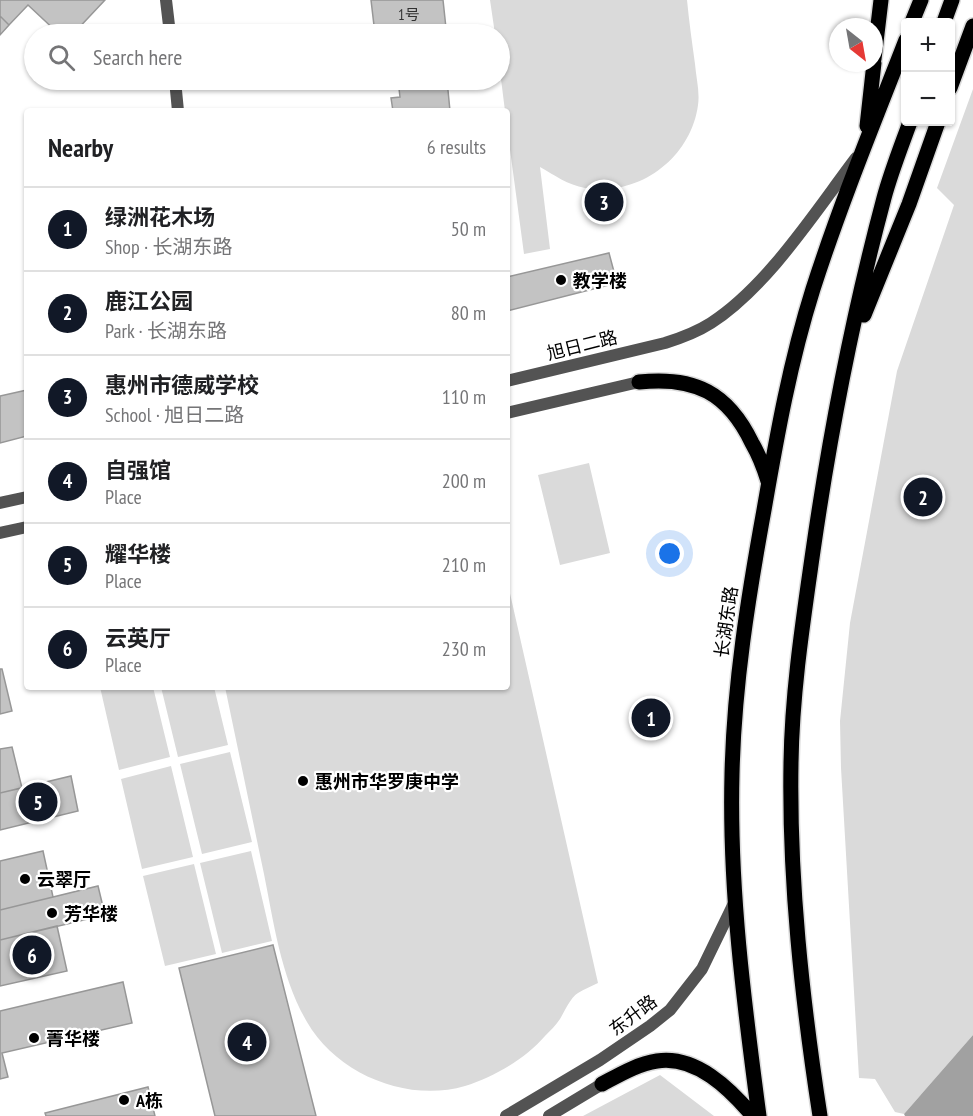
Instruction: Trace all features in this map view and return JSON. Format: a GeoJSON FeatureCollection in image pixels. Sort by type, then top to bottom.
{"type":"FeatureCollection","features":[{"type":"Feature","properties":{"kind":"main road","name":"长湖东路"},"geometry":{"type":"LineString","coordinates":[[879,18],[881,0]]}},
{"type":"Feature","properties":{"kind":"main road"},"geometry":{"type":"LineString","coordinates":[[914,18],[921,0]]}},
{"type":"Feature","properties":{"kind":"main road"},"geometry":{"type":"LineString","coordinates":[[945,18],[952,0]]}},
{"type":"Feature","properties":{"kind":"main road"},"geometry":{"type":"LineString","coordinates":[[955,77],[973,26]]}},
{"type":"Feature","properties":{"kind":"main road","name":"长湖东路"},"geometry":{"type":"LineString","coordinates":[[759,1116],[736,899],[732,784],[736,704],[743,636],[782,403],[823,261],[901,53]]}},
{"type":"Feature","properties":{"kind":"main road","name":"长湖东路"},"geometry":{"type":"LineString","coordinates":[[865,147],[873,72]]}},
{"type":"Feature","properties":{"kind":"main road"},"geometry":{"type":"LineString","coordinates":[[820,1116],[801,978],[791,827],[791,761],[799,651],[823,481],[846,360],[884,196],[909,126]]}},
{"type":"Feature","properties":{"kind":"main road"},"geometry":{"type":"LineString","coordinates":[[846,360],[909,204],[937,126]]}},
{"type":"Feature","properties":{"kind":"main road"},"geometry":{"type":"LineString","coordinates":[[639,382],[660,381],[687,384],[714,394],[723,400],[745,428],[761,460],[768,484]]}},
{"type":"Feature","properties":{"kind":"main road"},"geometry":{"type":"LineString","coordinates":[[602,1084],[648,1063],[665,1060],[683,1063],[699,1070],[727,1089],[753,1116]]}},
{"type":"Feature","properties":{"kind":"street"},"geometry":{"type":"LineString","coordinates":[[166,0],[169,24]]}},
{"type":"Feature","properties":{"kind":"street"},"geometry":{"type":"LineString","coordinates":[[176,90],[178,108]]}},
{"type":"Feature","properties":{"kind":"street","name":"旭日二路"},"geometry":{"type":"LineString","coordinates":[[510,380],[665,343],[710,323],[752,289],[865,147]]}},
{"type":"Feature","properties":{"kind":"street"},"geometry":{"type":"LineString","coordinates":[[510,412],[639,382]]}},
{"type":"Feature","properties":{"kind":"street"},"geometry":{"type":"LineString","coordinates":[[0,503],[24,498]]}},
{"type":"Feature","properties":{"kind":"street"},"geometry":{"type":"LineString","coordinates":[[0,533],[24,528]]}},
{"type":"Feature","properties":{"kind":"street","name":"东升路"},"geometry":{"type":"LineString","coordinates":[[506,1116],[600,1060],[670,1010],[702,969],[736,899]]}},
{"type":"Feature","properties":{"kind":"street"},"geometry":{"type":"LineString","coordinates":[[549,1116],[602,1084]]}},
{"type":"Feature","properties":{"kind":"shaded area"},"geometry":{"type":"Polygon","coordinates":[[[490,0],[687,0],[698,84],[698,105],[685,142],[659,170],[643,180],[624,186],[605,189],[579,187],[540,167],[550,249],[524,254],[510,149],[510,108],[505,108],[502,90],[510,90],[510,24],[494,24],[490,0]]]}},
{"type":"Feature","properties":{"kind":"shaded area"},"geometry":{"type":"Polygon","coordinates":[[[973,89],[973,1035],[904,1114],[895,1112],[875,1079],[859,1078],[840,721],[850,623],[897,371],[954,205],[937,188],[973,89]]]}},
{"type":"Feature","properties":{"kind":"shaded area"},"geometry":{"type":"Polygon","coordinates":[[[589,463],[610,553],[560,565],[538,475],[589,463]]]}},
{"type":"Feature","properties":{"kind":"shaded area"},"geometry":{"type":"Polygon","coordinates":[[[510,593],[598,983],[575,995],[558,1021],[519,1060],[487,1078],[465,1086],[443,1090],[420,1090],[397,1087],[355,1070],[320,1040],[298,1005],[280,950],[226,690],[510,690],[510,593]]]}},
{"type":"Feature","properties":{"kind":"shaded area"},"geometry":{"type":"Polygon","coordinates":[[[101,690],[154,690],[170,757],[119,770],[101,690]]]}},
{"type":"Feature","properties":{"kind":"shaded area"},"geometry":{"type":"Polygon","coordinates":[[[162,690],[215,690],[228,745],[178,757],[162,690]]]}},
{"type":"Feature","properties":{"kind":"shaded area"},"geometry":{"type":"Polygon","coordinates":[[[230,752],[252,842],[202,854],[180,764],[230,752]]]}},
{"type":"Feature","properties":{"kind":"shaded area"},"geometry":{"type":"Polygon","coordinates":[[[171,766],[193,857],[142,869],[121,779],[171,766]]]}},
{"type":"Feature","properties":{"kind":"shaded area"},"geometry":{"type":"Polygon","coordinates":[[[251,851],[272,941],[222,953],[200,863],[251,851]]]}},
{"type":"Feature","properties":{"kind":"shaded area"},"geometry":{"type":"Polygon","coordinates":[[[194,864],[216,954],[165,966],[143,876],[194,864]]]}},
{"type":"Feature","properties":{"kind":"shaded area"},"geometry":{"type":"Polygon","coordinates":[[[973,1035],[973,1116],[905,1116],[904,1114],[973,1035]]]}},
{"type":"Feature","properties":{"kind":"shaded area"},"geometry":{"type":"Polygon","coordinates":[[[660,1075],[714,1116],[583,1116],[660,1075]]]}},
{"type":"Feature","properties":{"kind":"building"},"geometry":{"type":"Polygon","coordinates":[[[0,0],[105,0],[82,24],[48,24],[28,5],[9,25],[0,16],[0,0]]]}},
{"type":"Feature","properties":{"kind":"building"},"geometry":{"type":"Polygon","coordinates":[[[371,0],[443,0],[446,24],[374,24],[371,0]]]}},
{"type":"Feature","properties":{"kind":"building"},"geometry":{"type":"Polygon","coordinates":[[[0,16],[9,25],[0,35],[0,16]]]}},
{"type":"Feature","properties":{"kind":"building"},"geometry":{"type":"Polygon","coordinates":[[[399,90],[448,90],[450,108],[393,108],[391,98],[400,97],[399,90]]]}},
{"type":"Feature","properties":{"kind":"building","name":"教学楼"},"geometry":{"type":"Polygon","coordinates":[[[609,253],[617,283],[510,310],[510,276],[609,253]]]}},
{"type":"Feature","properties":{"kind":"building"},"geometry":{"type":"Polygon","coordinates":[[[24,391],[24,437],[0,443],[0,396],[24,391]]]}},
{"type":"Feature","properties":{"kind":"building"},"geometry":{"type":"Polygon","coordinates":[[[0,669],[2,669],[12,711],[0,714],[0,669]]]}},
{"type":"Feature","properties":{"kind":"building"},"geometry":{"type":"Polygon","coordinates":[[[12,747],[22,788],[0,793],[0,749],[12,747]]]}},
{"type":"Feature","properties":{"kind":"building"},"geometry":{"type":"Polygon","coordinates":[[[71,776],[78,811],[0,830],[0,793],[71,776]]]}},
{"type":"Feature","properties":{"kind":"building","name":"云翠厅"},"geometry":{"type":"Polygon","coordinates":[[[43,851],[53,897],[0,910],[0,861],[43,851]]]}},
{"type":"Feature","properties":{"kind":"building","name":"芳华楼"},"geometry":{"type":"Polygon","coordinates":[[[98,886],[105,915],[0,940],[0,910],[98,886]]]}},
{"type":"Feature","properties":{"kind":"building"},"geometry":{"type":"Polygon","coordinates":[[[57,926],[67,971],[0,986],[0,940],[57,926]]]}},
{"type":"Feature","properties":{"kind":"building"},"geometry":{"type":"Polygon","coordinates":[[[273,945],[316,1116],[215,1116],[179,968],[273,945]]]}},
{"type":"Feature","properties":{"kind":"building","name":"菁华楼"},"geometry":{"type":"Polygon","coordinates":[[[123,982],[132,1023],[2,1053],[8,1077],[0,1079],[0,1011],[123,982]]]}},
{"type":"Feature","properties":{"kind":"building","name":"A栋"},"geometry":{"type":"Polygon","coordinates":[[[148,1087],[155,1116],[46,1116],[45,1113],[148,1087]]]}},
{"type":"Feature","properties":{"kind":"place","name":"惠州市德威学校"},"geometry":{"type":"Point","coordinates":[604,202]}},
{"type":"Feature","properties":{"kind":"place","name":"教学楼"},"geometry":{"type":"Point","coordinates":[561,280]}},
{"type":"Feature","properties":{"kind":"place","name":"鹿江公园"},"geometry":{"type":"Point","coordinates":[923,497]}},
{"type":"Feature","properties":{"kind":"place","name":"绿洲花木场"},"geometry":{"type":"Point","coordinates":[651,718]}},
{"type":"Feature","properties":{"kind":"place","name":"惠州市华罗庚中学"},"geometry":{"type":"Point","coordinates":[303,781]}},
{"type":"Feature","properties":{"kind":"place","name":"耀华楼"},"geometry":{"type":"Point","coordinates":[38,802]}},
{"type":"Feature","properties":{"kind":"place","name":"云翠厅"},"geometry":{"type":"Point","coordinates":[25,879]}},
{"type":"Feature","properties":{"kind":"place","name":"芳华楼"},"geometry":{"type":"Point","coordinates":[52,913]}},
{"type":"Feature","properties":{"kind":"place","name":"云英厅"},"geometry":{"type":"Point","coordinates":[32,955]}},
{"type":"Feature","properties":{"kind":"place","name":"菁华楼"},"geometry":{"type":"Point","coordinates":[34,1038]}},
{"type":"Feature","properties":{"kind":"place","name":"自强馆"},"geometry":{"type":"Point","coordinates":[247,1042]}},
{"type":"Feature","properties":{"kind":"place","name":"A栋"},"geometry":{"type":"Point","coordinates":[124,1100]}}]}
